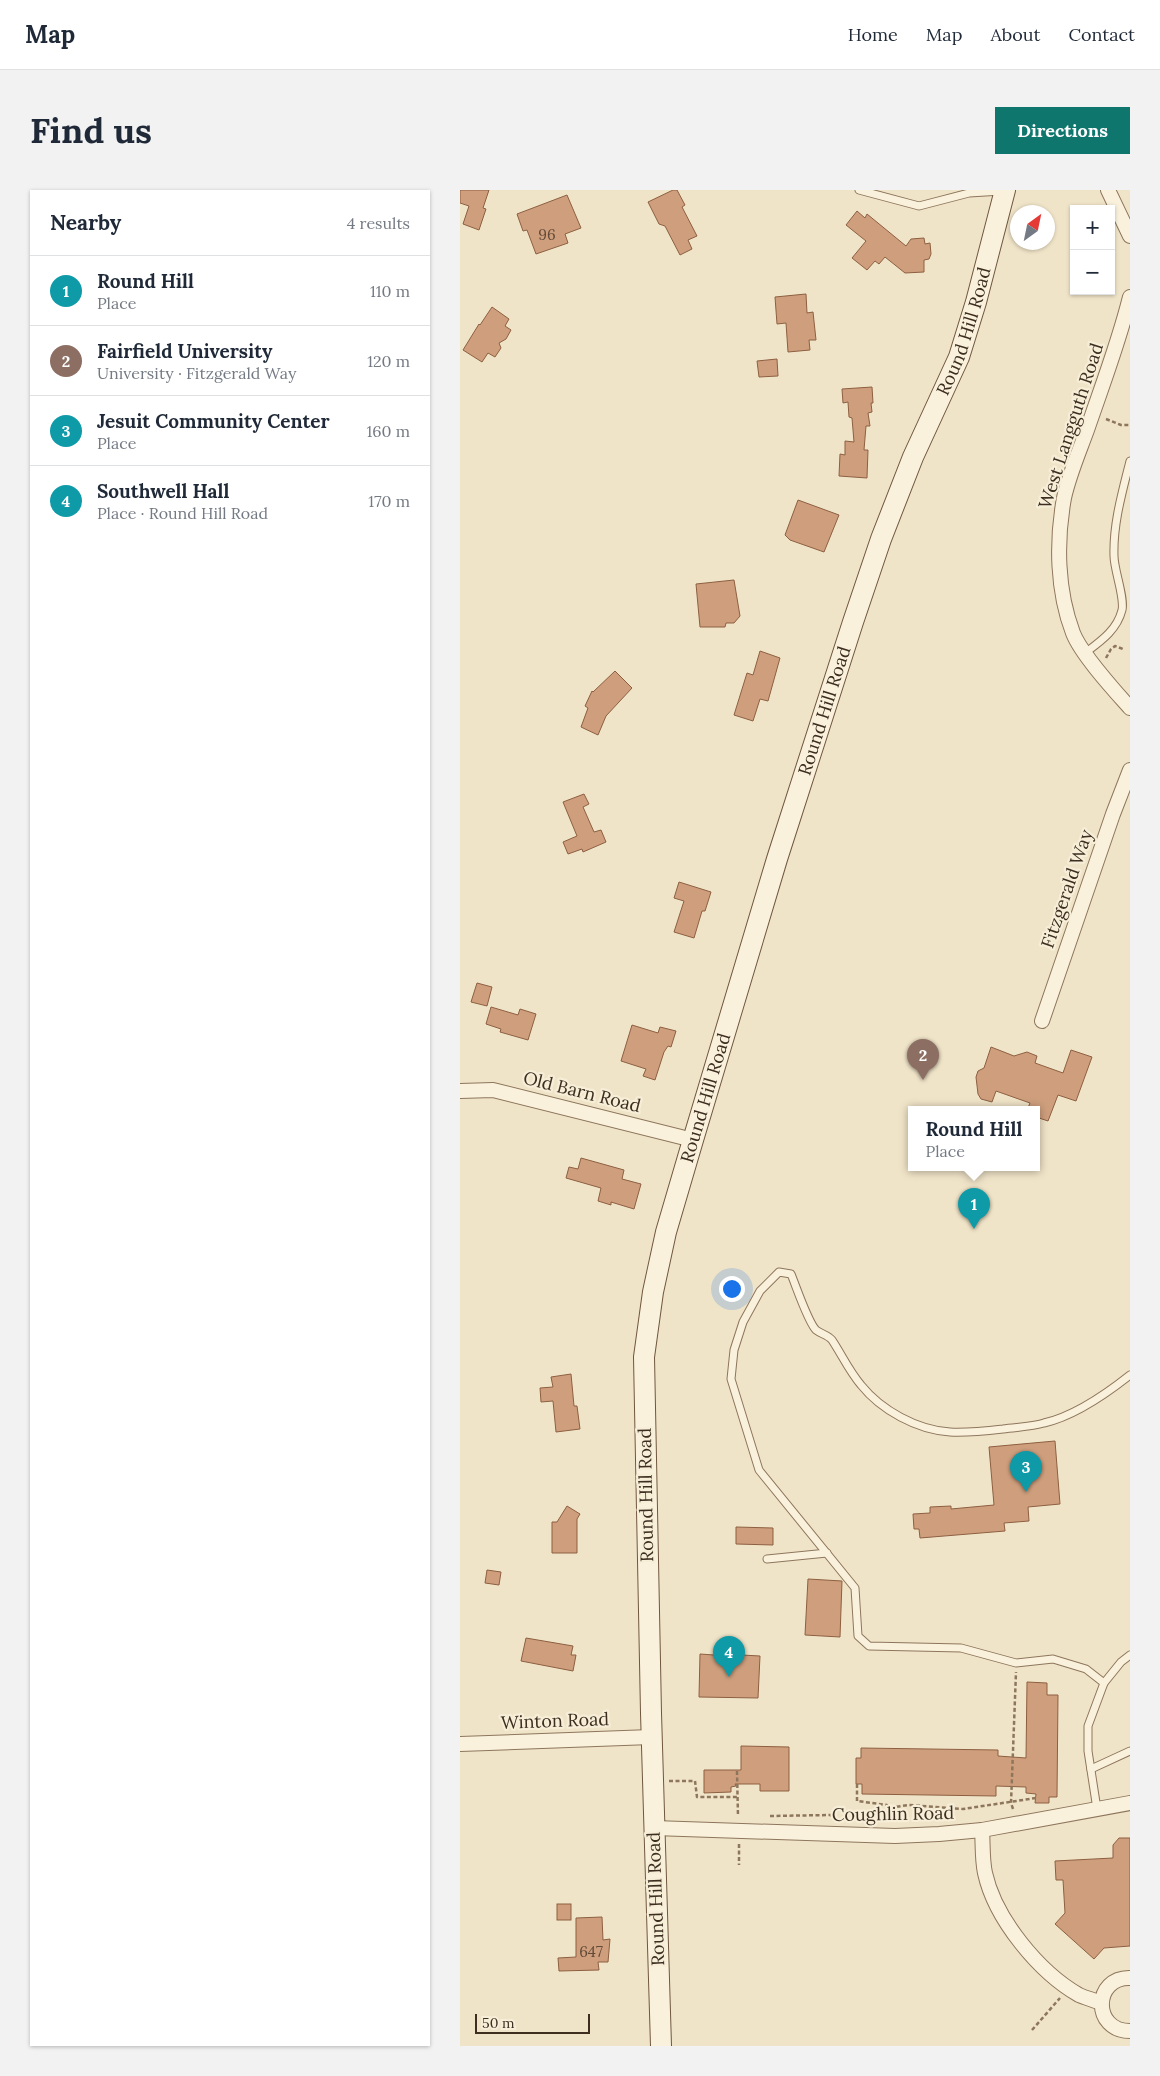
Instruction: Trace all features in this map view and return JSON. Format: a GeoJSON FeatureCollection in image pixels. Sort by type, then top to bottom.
{"type":"FeatureCollection","features":[{"type":"Feature","properties":{"kind":"main road","name":"Round Hill Road"},"geometry":{"type":"LineString","coordinates":[[660,2046],[651,1737],[644,1357],[653,1292],[666,1232],[693,1140],[777,859],[852,622],[881,539],[913,457],[959,357],[976,302],[1005,190]]}},
{"type":"Feature","properties":{"kind":"street"},"geometry":{"type":"LineString","coordinates":[[1108,190],[1130,236]]}},
{"type":"Feature","properties":{"kind":"street","name":"West Langguth Road"},"geometry":{"type":"LineString","coordinates":[[1130,297],[1121,332],[1065,496],[1060,526],[1059,561],[1063,596],[1073,634],[1085,653],[1130,708]]}},
{"type":"Feature","properties":{"kind":"street","name":"Fitzgerald Way"},"geometry":{"type":"LineString","coordinates":[[1042,1021],[1112,814],[1130,770]]}},
{"type":"Feature","properties":{"kind":"street","name":"Old Barn Road"},"geometry":{"type":"LineString","coordinates":[[460,1091],[493,1090],[693,1140]]}},
{"type":"Feature","properties":{"kind":"street","name":"Winton Road"},"geometry":{"type":"LineString","coordinates":[[460,1744],[651,1737]]}},
{"type":"Feature","properties":{"kind":"street","name":"Coughlin Road"},"geometry":{"type":"LineString","coordinates":[[654,1828],[895,1836],[982,1830],[1130,1803]]}},
{"type":"Feature","properties":{"kind":"street"},"geometry":{"type":"LineString","coordinates":[[982,1830],[985,1872],[990,1890],[1012,1931],[1027,1950],[1069,1987],[1080,1995],[1101,2003]]}},
{"type":"Feature","properties":{"kind":"street"},"geometry":{"type":"LineString","coordinates":[[1130,1978],[1118,1980],[1109,1985],[1101,2003],[1102,2012],[1114,2028],[1130,2031]]}},
{"type":"Feature","properties":{"kind":"lane"},"geometry":{"type":"LineString","coordinates":[[859,190],[919,206],[969,193],[1005,190]]}},
{"type":"Feature","properties":{"kind":"lane"},"geometry":{"type":"LineString","coordinates":[[1085,653],[1107,636],[1116,625],[1123,608],[1114,558],[1115,525],[1130,461]]}},
{"type":"Feature","properties":{"kind":"lane"},"geometry":{"type":"LineString","coordinates":[[1104,1683],[1086,1669],[1053,1659],[1016,1664],[961,1648],[869,1646],[858,1636],[856,1588],[759,1470],[731,1379],[734,1350],[743,1322],[760,1291],[779,1272],[791,1274],[815,1329],[830,1338],[845,1364],[861,1386],[889,1410],[909,1421],[931,1428],[949,1432],[984,1431],[1042,1424],[1061,1418],[1130,1375]]}},
{"type":"Feature","properties":{"kind":"lane"},"geometry":{"type":"LineString","coordinates":[[767,1559],[827,1553]]}},
{"type":"Feature","properties":{"kind":"lane"},"geometry":{"type":"LineString","coordinates":[[1097,1809],[1088,1751],[1088,1726],[1104,1683],[1121,1662],[1130,1655]]}},
{"type":"Feature","properties":{"kind":"lane"},"geometry":{"type":"LineString","coordinates":[[1092,1769],[1130,1751]]}},
{"type":"Feature","properties":{"kind":"path"},"geometry":{"type":"LineString","coordinates":[[1093,413],[1121,425],[1130,425]]}},
{"type":"Feature","properties":{"kind":"path"},"geometry":{"type":"LineString","coordinates":[[1013,1811],[1011,1803],[1016,1664]]}},
{"type":"Feature","properties":{"kind":"path"},"geometry":{"type":"LineString","coordinates":[[652,1780],[695,1781],[697,1796],[738,1797]]}},
{"type":"Feature","properties":{"kind":"path"},"geometry":{"type":"LineString","coordinates":[[858,1784],[857,1802],[887,1805],[891,1810]]}},
{"type":"Feature","properties":{"kind":"path"},"geometry":{"type":"LineString","coordinates":[[872,1823],[895,1807],[909,1805],[963,1809],[1036,1798]]}},
{"type":"Feature","properties":{"kind":"path"},"geometry":{"type":"LineString","coordinates":[[768,1816],[832,1815],[835,1824]]}},
{"type":"Feature","properties":{"kind":"path"},"geometry":{"type":"LineString","coordinates":[[1032,2030],[1069,1987]]}},
{"type":"Feature","properties":{"kind":"building"},"geometry":{"type":"Polygon","coordinates":[[[460,190],[489,190],[483,208],[486,209],[479,230],[463,224],[469,206],[460,203],[460,190]]]}},
{"type":"Feature","properties":{"kind":"building"},"geometry":{"type":"Polygon","coordinates":[[[673,190],[677,190],[685,205],[682,207],[697,236],[688,240],[692,249],[680,255],[665,226],[659,224],[648,202],[673,190]]]}},
{"type":"Feature","properties":{"kind":"building"},"geometry":{"type":"Polygon","coordinates":[[[567,195],[581,228],[565,234],[568,243],[536,254],[527,230],[523,231],[517,214],[567,195]]]}},
{"type":"Feature","properties":{"kind":"building"},"geometry":{"type":"Polygon","coordinates":[[[857,211],[865,218],[867,214],[906,246],[911,239],[924,238],[925,244],[930,243],[931,254],[929,259],[924,260],[924,272],[905,273],[885,257],[879,264],[875,261],[867,270],[852,258],[866,241],[846,225],[857,211]]]}},
{"type":"Feature","properties":{"kind":"building"},"geometry":{"type":"Polygon","coordinates":[[[806,294],[807,313],[813,312],[816,340],[809,340],[810,350],[788,352],[786,323],[777,324],[775,297],[806,294]]]}},
{"type":"Feature","properties":{"kind":"building"},"geometry":{"type":"Polygon","coordinates":[[[492,307],[509,319],[505,326],[511,330],[506,339],[499,343],[501,348],[495,357],[488,353],[482,362],[463,350],[492,307]]]}},
{"type":"Feature","properties":{"kind":"building"},"geometry":{"type":"Polygon","coordinates":[[[777,359],[778,376],[759,377],[757,361],[777,359]]]}},
{"type":"Feature","properties":{"kind":"building"},"geometry":{"type":"Polygon","coordinates":[[[872,387],[872,412],[868,413],[870,426],[866,426],[864,450],[868,450],[867,478],[839,476],[840,454],[845,455],[845,441],[854,442],[852,418],[849,417],[848,402],[843,403],[842,389],[872,387]]]}},
{"type":"Feature","properties":{"kind":"building"},"geometry":{"type":"Polygon","coordinates":[[[798,500],[839,515],[824,552],[790,540],[785,535],[798,500]]]}},
{"type":"Feature","properties":{"kind":"building"},"geometry":{"type":"Polygon","coordinates":[[[734,580],[740,616],[734,623],[726,623],[725,627],[700,627],[696,584],[734,580]]]}},
{"type":"Feature","properties":{"kind":"building"},"geometry":{"type":"Polygon","coordinates":[[[760,651],[780,658],[768,701],[760,699],[753,721],[734,715],[747,673],[753,675],[760,651]]]}},
{"type":"Feature","properties":{"kind":"building"},"geometry":{"type":"Polygon","coordinates":[[[615,671],[632,688],[606,716],[598,735],[581,727],[588,708],[585,706],[592,691],[615,671]]]}},
{"type":"Feature","properties":{"kind":"building"},"geometry":{"type":"Polygon","coordinates":[[[584,794],[589,804],[583,807],[594,832],[601,830],[606,842],[583,852],[582,849],[568,854],[563,842],[577,836],[563,802],[584,794]]]}},
{"type":"Feature","properties":{"kind":"building"},"geometry":{"type":"Polygon","coordinates":[[[679,882],[711,892],[705,911],[702,911],[694,938],[674,932],[684,901],[674,898],[679,882]]]}},
{"type":"Feature","properties":{"kind":"building"},"geometry":{"type":"Polygon","coordinates":[[[477,983],[492,987],[487,1006],[471,1002],[477,983]]]}},
{"type":"Feature","properties":{"kind":"building"},"geometry":{"type":"Polygon","coordinates":[[[491,1007],[518,1015],[520,1009],[536,1014],[528,1040],[500,1032],[501,1029],[486,1024],[491,1007]]]}},
{"type":"Feature","properties":{"kind":"building"},"geometry":{"type":"Polygon","coordinates":[[[632,1025],[658,1033],[660,1027],[676,1031],[671,1047],[668,1046],[664,1052],[655,1080],[643,1076],[646,1069],[621,1061],[632,1025]]]}},
{"type":"Feature","properties":{"kind":"building"},"geometry":{"type":"Polygon","coordinates":[[[991,1047],[1014,1056],[1027,1052],[1037,1056],[1035,1063],[1063,1073],[1071,1050],[1092,1057],[1076,1101],[1058,1095],[1048,1121],[1040,1118],[1040,1106],[1029,1106],[1030,1103],[996,1091],[992,1102],[981,1099],[978,1094],[976,1077],[978,1071],[984,1068],[991,1047]]]}},
{"type":"Feature","properties":{"kind":"building"},"geometry":{"type":"Polygon","coordinates":[[[581,1158],[624,1170],[622,1179],[641,1184],[634,1209],[611,1202],[611,1205],[598,1201],[601,1188],[566,1178],[569,1167],[578,1169],[581,1158]]]}},
{"type":"Feature","properties":{"kind":"building"},"geometry":{"type":"Polygon","coordinates":[[[571,1374],[574,1406],[577,1406],[580,1429],[556,1432],[553,1401],[541,1402],[540,1388],[553,1387],[551,1377],[571,1374]]]}},
{"type":"Feature","properties":{"kind":"building"},"geometry":{"type":"Polygon","coordinates":[[[1055,1441],[1060,1504],[1028,1507],[1029,1521],[1004,1523],[1005,1531],[920,1538],[919,1529],[914,1529],[913,1514],[930,1513],[930,1507],[951,1506],[951,1509],[994,1505],[989,1447],[1055,1441]]]}},
{"type":"Feature","properties":{"kind":"building"},"geometry":{"type":"Polygon","coordinates":[[[567,1506],[580,1514],[577,1519],[577,1553],[552,1553],[552,1522],[557,1522],[567,1506]]]}},
{"type":"Feature","properties":{"kind":"building"},"geometry":{"type":"Polygon","coordinates":[[[736,1527],[773,1528],[773,1545],[736,1544],[736,1527]]]}},
{"type":"Feature","properties":{"kind":"building"},"geometry":{"type":"Polygon","coordinates":[[[487,1570],[501,1572],[499,1585],[485,1583],[487,1570]]]}},
{"type":"Feature","properties":{"kind":"building"},"geometry":{"type":"Polygon","coordinates":[[[808,1579],[842,1581],[840,1637],[805,1635],[808,1579]]]}},
{"type":"Feature","properties":{"kind":"building"},"geometry":{"type":"Polygon","coordinates":[[[526,1638],[573,1646],[571,1655],[576,1655],[573,1671],[521,1661],[526,1638]]]}},
{"type":"Feature","properties":{"kind":"building"},"geometry":{"type":"Polygon","coordinates":[[[700,1654],[742,1657],[742,1655],[760,1656],[758,1698],[699,1697],[700,1654]]]}},
{"type":"Feature","properties":{"kind":"building"},"geometry":{"type":"Polygon","coordinates":[[[1027,1682],[1047,1683],[1047,1695],[1058,1695],[1057,1797],[1049,1797],[1049,1803],[1035,1803],[1036,1794],[1026,1793],[1026,1787],[996,1786],[996,1796],[862,1794],[862,1784],[856,1784],[856,1758],[861,1758],[861,1748],[998,1750],[998,1756],[1026,1758],[1027,1682]]]}},
{"type":"Feature","properties":{"kind":"building"},"geometry":{"type":"Polygon","coordinates":[[[741,1746],[789,1747],[789,1791],[760,1791],[760,1784],[735,1784],[736,1786],[731,1787],[731,1792],[704,1793],[704,1770],[741,1770],[741,1746]]]}},
{"type":"Feature","properties":{"kind":"building"},"geometry":{"type":"Polygon","coordinates":[[[1119,1838],[1130,1838],[1130,1946],[1104,1948],[1094,1959],[1055,1924],[1065,1913],[1063,1880],[1056,1880],[1055,1861],[1113,1858],[1113,1845],[1119,1838]]]}},
{"type":"Feature","properties":{"kind":"building"},"geometry":{"type":"Polygon","coordinates":[[[557,1904],[571,1904],[571,1920],[557,1920],[557,1904]]]}},
{"type":"Feature","properties":{"kind":"building"},"geometry":{"type":"Polygon","coordinates":[[[602,1917],[603,1940],[610,1939],[608,1962],[598,1962],[599,1970],[559,1971],[558,1958],[576,1957],[576,1918],[602,1917]]]}},
{"type":"Feature","properties":{"kind":"place","name":"Fairfield University"},"geometry":{"type":"Point","coordinates":[923,1080]}},
{"type":"Feature","properties":{"kind":"place","name":"Round Hill"},"geometry":{"type":"Point","coordinates":[974,1229]}},
{"type":"Feature","properties":{"kind":"place","name":"Jesuit Community Center"},"geometry":{"type":"Point","coordinates":[1026,1492]}},
{"type":"Feature","properties":{"kind":"place","name":"Southwell Hall"},"geometry":{"type":"Point","coordinates":[729,1677]}}]}
